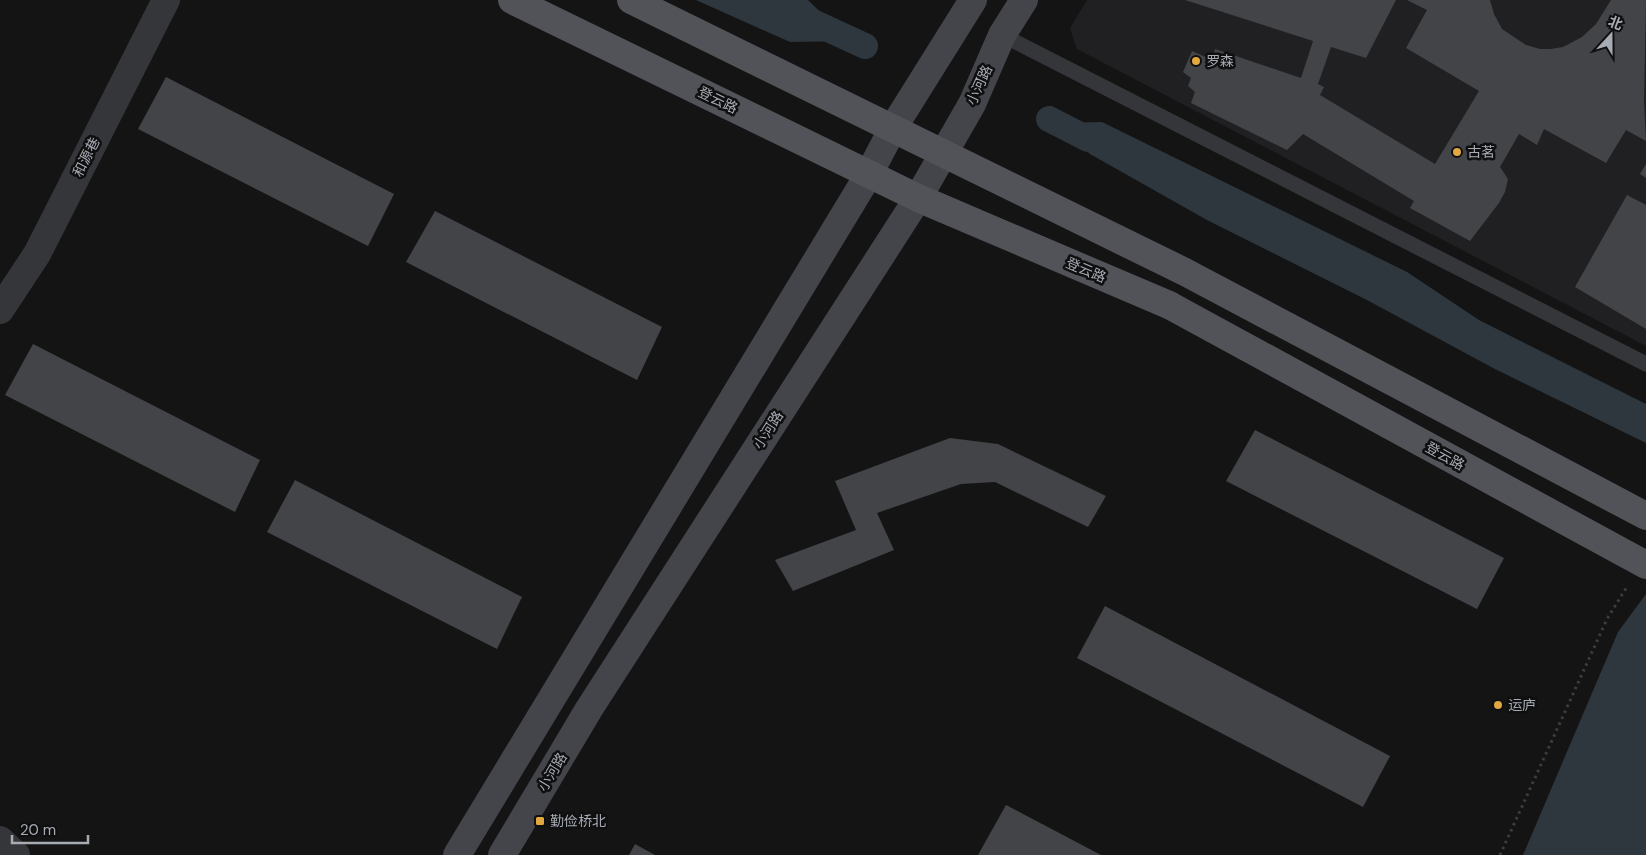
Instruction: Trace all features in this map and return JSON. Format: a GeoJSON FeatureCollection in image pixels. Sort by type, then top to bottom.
{"type":"FeatureCollection","features":[{"type":"Feature","properties":{"kind":"main road","name":"登云路"},"geometry":{"type":"LineString","coordinates":[[512,0],[918,198],[1169,305],[1639,572]]}},
{"type":"Feature","properties":{"kind":"main road"},"geometry":{"type":"LineString","coordinates":[[631,0],[1185,272],[1646,516]]}},
{"type":"Feature","properties":{"kind":"main road"},"geometry":{"type":"LineString","coordinates":[[457,855],[869,174],[893,128],[973,0]]}},
{"type":"Feature","properties":{"kind":"main road","name":"小河路"},"geometry":{"type":"LineString","coordinates":[[502,855],[590,709],[918,198],[941,153],[972,104],[1002,35],[1024,0]]}},
{"type":"Feature","properties":{"kind":"street","name":"和源巷"},"geometry":{"type":"LineString","coordinates":[[0,310],[37,254],[166,0]]}},
{"type":"Feature","properties":{"kind":"street"},"geometry":{"type":"LineString","coordinates":[[0,840],[16,855]]}},
{"type":"Feature","properties":{"kind":"lane"},"geometry":{"type":"LineString","coordinates":[[1002,35],[1646,364]]}},
{"type":"Feature","properties":{"kind":"path"},"geometry":{"type":"LineString","coordinates":[[1500,855],[1607,619],[1639,572]]}},
{"type":"Feature","properties":{"kind":"shaded area"},"geometry":{"type":"Polygon","coordinates":[[[696,0],[808,0],[850,41],[790,42],[696,0]]]}},
{"type":"Feature","properties":{"kind":"shaded area"},"geometry":{"type":"Polygon","coordinates":[[[1087,0],[1646,0],[1646,346],[1077,49],[1070,28],[1087,0]]]}},
{"type":"Feature","properties":{"kind":"shaded area"},"geometry":{"type":"Polygon","coordinates":[[[1102,122],[1407,272],[1479,320],[1646,404],[1646,443],[1493,368],[1367,300],[1207,220],[1090,154],[1057,123],[1102,122]]]}},
{"type":"Feature","properties":{"kind":"shaded area"},"geometry":{"type":"Polygon","coordinates":[[[1646,594],[1646,855],[1523,855],[1618,632],[1646,594]]]}},
{"type":"Feature","properties":{"kind":"building"},"geometry":{"type":"Polygon","coordinates":[[[1185,0],[1396,0],[1366,58],[1331,47],[1318,84],[1324,87],[1320,95],[1435,164],[1479,91],[1406,48],[1427,10],[1407,0],[1490,0],[1494,14],[1502,29],[1526,45],[1540,49],[1551,49],[1563,47],[1582,37],[1596,24],[1611,0],[1646,0],[1644,101],[1646,141],[1626,130],[1606,163],[1544,129],[1537,145],[1519,134],[1500,167],[1508,179],[1505,192],[1499,203],[1470,241],[1410,208],[1414,201],[1303,134],[1287,150],[1191,103],[1195,92],[1188,86],[1191,78],[1183,72],[1192,51],[1212,60],[1215,49],[1301,78],[1313,41],[1185,0]]]}},
{"type":"Feature","properties":{"kind":"building"},"geometry":{"type":"Polygon","coordinates":[[[166,77],[394,194],[368,246],[138,129],[166,77]]]}},
{"type":"Feature","properties":{"kind":"building"},"geometry":{"type":"Polygon","coordinates":[[[1646,164],[1646,178],[1640,174],[1646,164]]]}},
{"type":"Feature","properties":{"kind":"building"},"geometry":{"type":"Polygon","coordinates":[[[1627,195],[1646,205],[1646,329],[1575,287],[1627,195]]]}},
{"type":"Feature","properties":{"kind":"building"},"geometry":{"type":"Polygon","coordinates":[[[435,211],[662,327],[637,380],[406,262],[435,211]]]}},
{"type":"Feature","properties":{"kind":"building"},"geometry":{"type":"Polygon","coordinates":[[[33,344],[260,460],[235,512],[5,395],[33,344]]]}},
{"type":"Feature","properties":{"kind":"building"},"geometry":{"type":"Polygon","coordinates":[[[1255,430],[1504,558],[1477,609],[1226,481],[1255,430]]]}},
{"type":"Feature","properties":{"kind":"building"},"geometry":{"type":"Polygon","coordinates":[[[950,438],[998,444],[1106,496],[1088,527],[995,482],[961,484],[877,513],[894,550],[793,591],[775,560],[856,530],[835,481],[950,438]]]}},
{"type":"Feature","properties":{"kind":"building"},"geometry":{"type":"Polygon","coordinates":[[[295,480],[522,597],[497,649],[267,532],[295,480]]]}},
{"type":"Feature","properties":{"kind":"building"},"geometry":{"type":"Polygon","coordinates":[[[1105,606],[1390,756],[1363,807],[1077,658],[1105,606]]]}},
{"type":"Feature","properties":{"kind":"building"},"geometry":{"type":"Polygon","coordinates":[[[1006,805],[1101,855],[978,855],[1006,805]]]}},
{"type":"Feature","properties":{"kind":"building"},"geometry":{"type":"Polygon","coordinates":[[[635,844],[655,855],[629,855],[635,844]]]}},
{"type":"Feature","properties":{"kind":"waterway"},"geometry":{"type":"LineString","coordinates":[[765,0],[865,46]]}},
{"type":"Feature","properties":{"kind":"waterway"},"geometry":{"type":"LineString","coordinates":[[1049,119],[1088,139]]}},
{"type":"Feature","properties":{"kind":"place","name":"罗森"},"geometry":{"type":"Point","coordinates":[1196,61]}},
{"type":"Feature","properties":{"kind":"place","name":"古茗"},"geometry":{"type":"Point","coordinates":[1457,152]}},
{"type":"Feature","properties":{"kind":"place","name":"运庐"},"geometry":{"type":"Point","coordinates":[1498,705]}},
{"type":"Feature","properties":{"kind":"place","name":"勤俭桥北"},"geometry":{"type":"Point","coordinates":[540,821]}}]}
